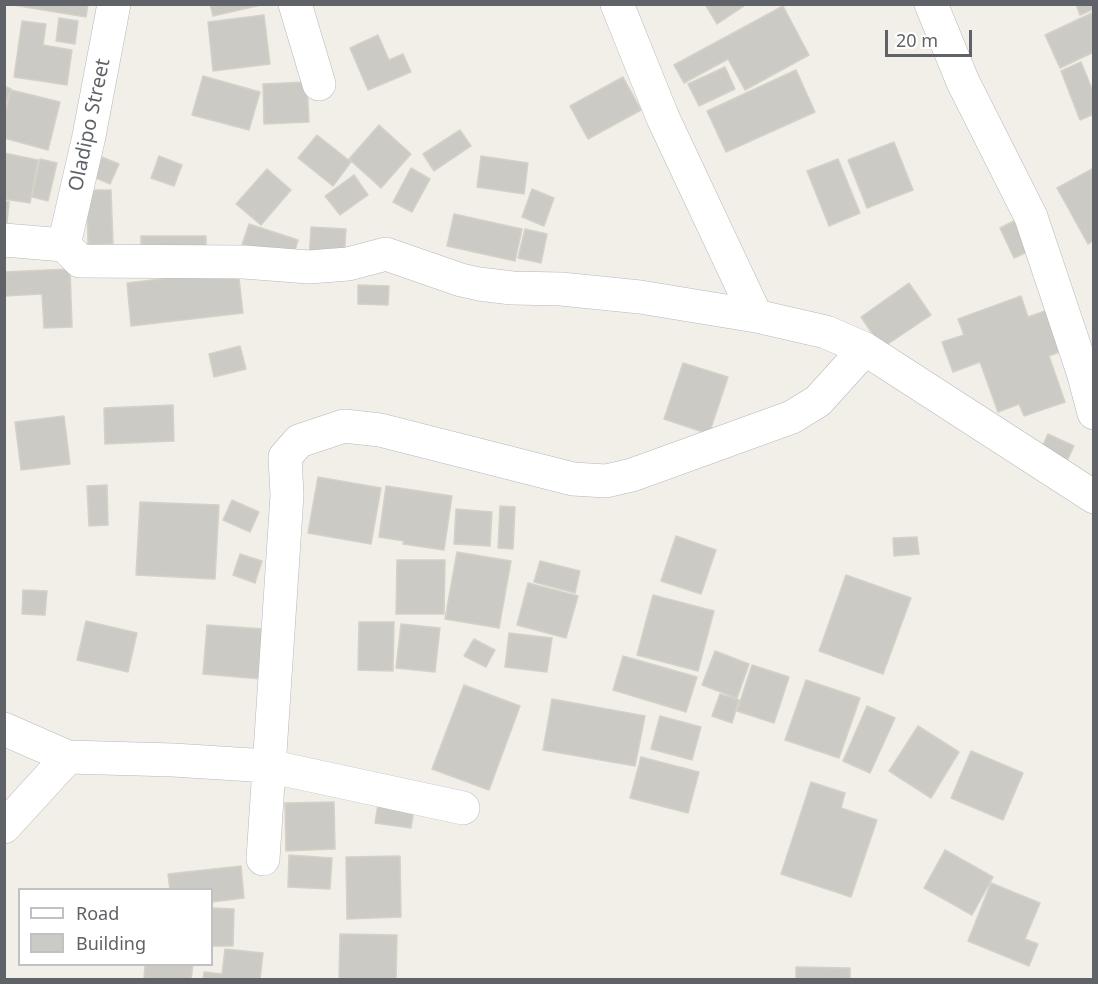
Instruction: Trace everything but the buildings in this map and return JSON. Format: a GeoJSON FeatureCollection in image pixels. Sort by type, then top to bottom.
{"type":"FeatureCollection","features":[{"type":"Feature","properties":{"kind":"street","name":"Oladipo Street"},"geometry":{"type":"LineString","coordinates":[[64,245],[97,95],[114,4]]}},
{"type":"Feature","properties":{"kind":"street"},"geometry":{"type":"LineString","coordinates":[[295,4],[319,84]]}},
{"type":"Feature","properties":{"kind":"street"},"geometry":{"type":"LineString","coordinates":[[617,4],[663,118],[756,316]]}},
{"type":"Feature","properties":{"kind":"street"},"geometry":{"type":"LineString","coordinates":[[931,4],[963,82],[1031,217],[1083,372],[1094,413]]}},
{"type":"Feature","properties":{"kind":"street"},"geometry":{"type":"LineString","coordinates":[[4,240],[64,245],[80,261],[244,262],[309,267],[348,264],[386,254],[479,284],[640,297],[756,316],[826,332],[865,349],[1094,497]]}},
{"type":"Feature","properties":{"kind":"street"},"geometry":{"type":"LineString","coordinates":[[263,859],[287,495],[285,457],[299,441],[344,426],[380,430],[573,479],[606,481],[632,475],[792,417],[818,401],[865,349]]}},
{"type":"Feature","properties":{"kind":"street"},"geometry":{"type":"LineString","coordinates":[[4,729],[68,757],[268,766],[463,808]]}},
{"type":"Feature","properties":{"kind":"street"},"geometry":{"type":"LineString","coordinates":[[4,827],[68,757]]}}]}
